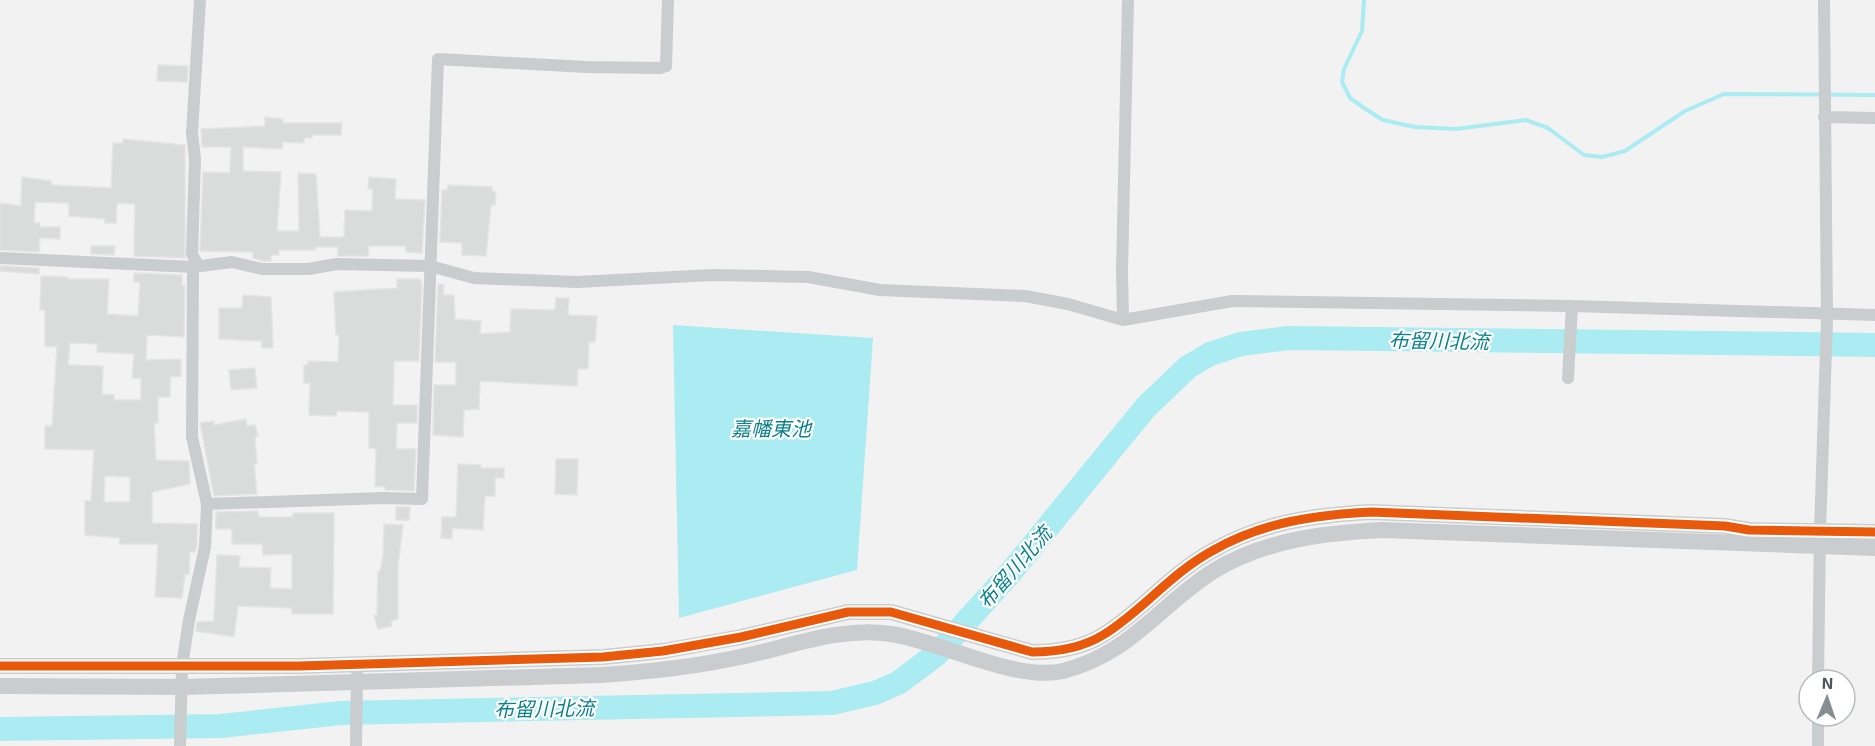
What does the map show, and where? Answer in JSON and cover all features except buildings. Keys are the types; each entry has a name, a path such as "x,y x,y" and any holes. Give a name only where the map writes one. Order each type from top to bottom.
{"street":[{"path":"180,746 182,666 189,620 205,547 207,504 192,437 195,266 192,254 195,159 192,133 200,0"},
{"path":"207,504 383,498 423,499 438,59 586,67 660,68 666,66 668,0"},
{"path":"1124,320 1122,271 1128,0"},
{"path":"1818,668 1819,539 1827,317 1824,0"},
{"path":"1824,117 1875,118"},
{"path":"0,258 195,266 232,262 262,269 308,269 337,264 430,266 474,278 577,282 713,275 808,277 880,290 1025,296 1068,304 1124,320 1232,301 1572,312 1827,317 1875,315"},
{"path":"1568,378 1572,312"},
{"path":"0,666 357,664 603,657 663,651 741,637 826,616 869,610 891,612 1032,652 1052,652 1074,647 1102,636 1183,568 1212,550 1262,528 1327,514 1371,512 1725,526 1875,548"},
{"path":"0,687 182,693 357,688 662,671 740,657 827,636 867,631 916,640 981,660 1031,671 1060,671 1100,660 1125,643 1181,595 1213,572 1263,549 1327,533 1382,530 1819,539 1875,532"},
{"path":"356,746 357,664"},
{"path":"1818,728 1818,746"}],"water":[{"name":"嘉幡東池","path":"673,325 873,338 857,570 679,618"}],"waterway":[{"path":"1364,0 1362,31 1344,69 1342,82 1350,98 1383,120 1415,127 1456,129 1526,120 1548,128 1584,155 1602,157 1625,151 1685,111 1724,94 1875,95"},
{"name":"布留川北流","path":"0,729 221,726 341,713 832,703 875,693 898,683 937,654 1011,572 1146,407 1188,367 1210,354 1241,344 1288,338 1875,345"}],"cycle path":[{"path":"0,666 299,666 603,657 663,651 741,637 848,612 891,612 1032,652 1050,651 1078,646 1103,635 1197,560 1231,541 1270,527 1309,518 1371,512 1725,526 1749,530 1875,532"}]}
